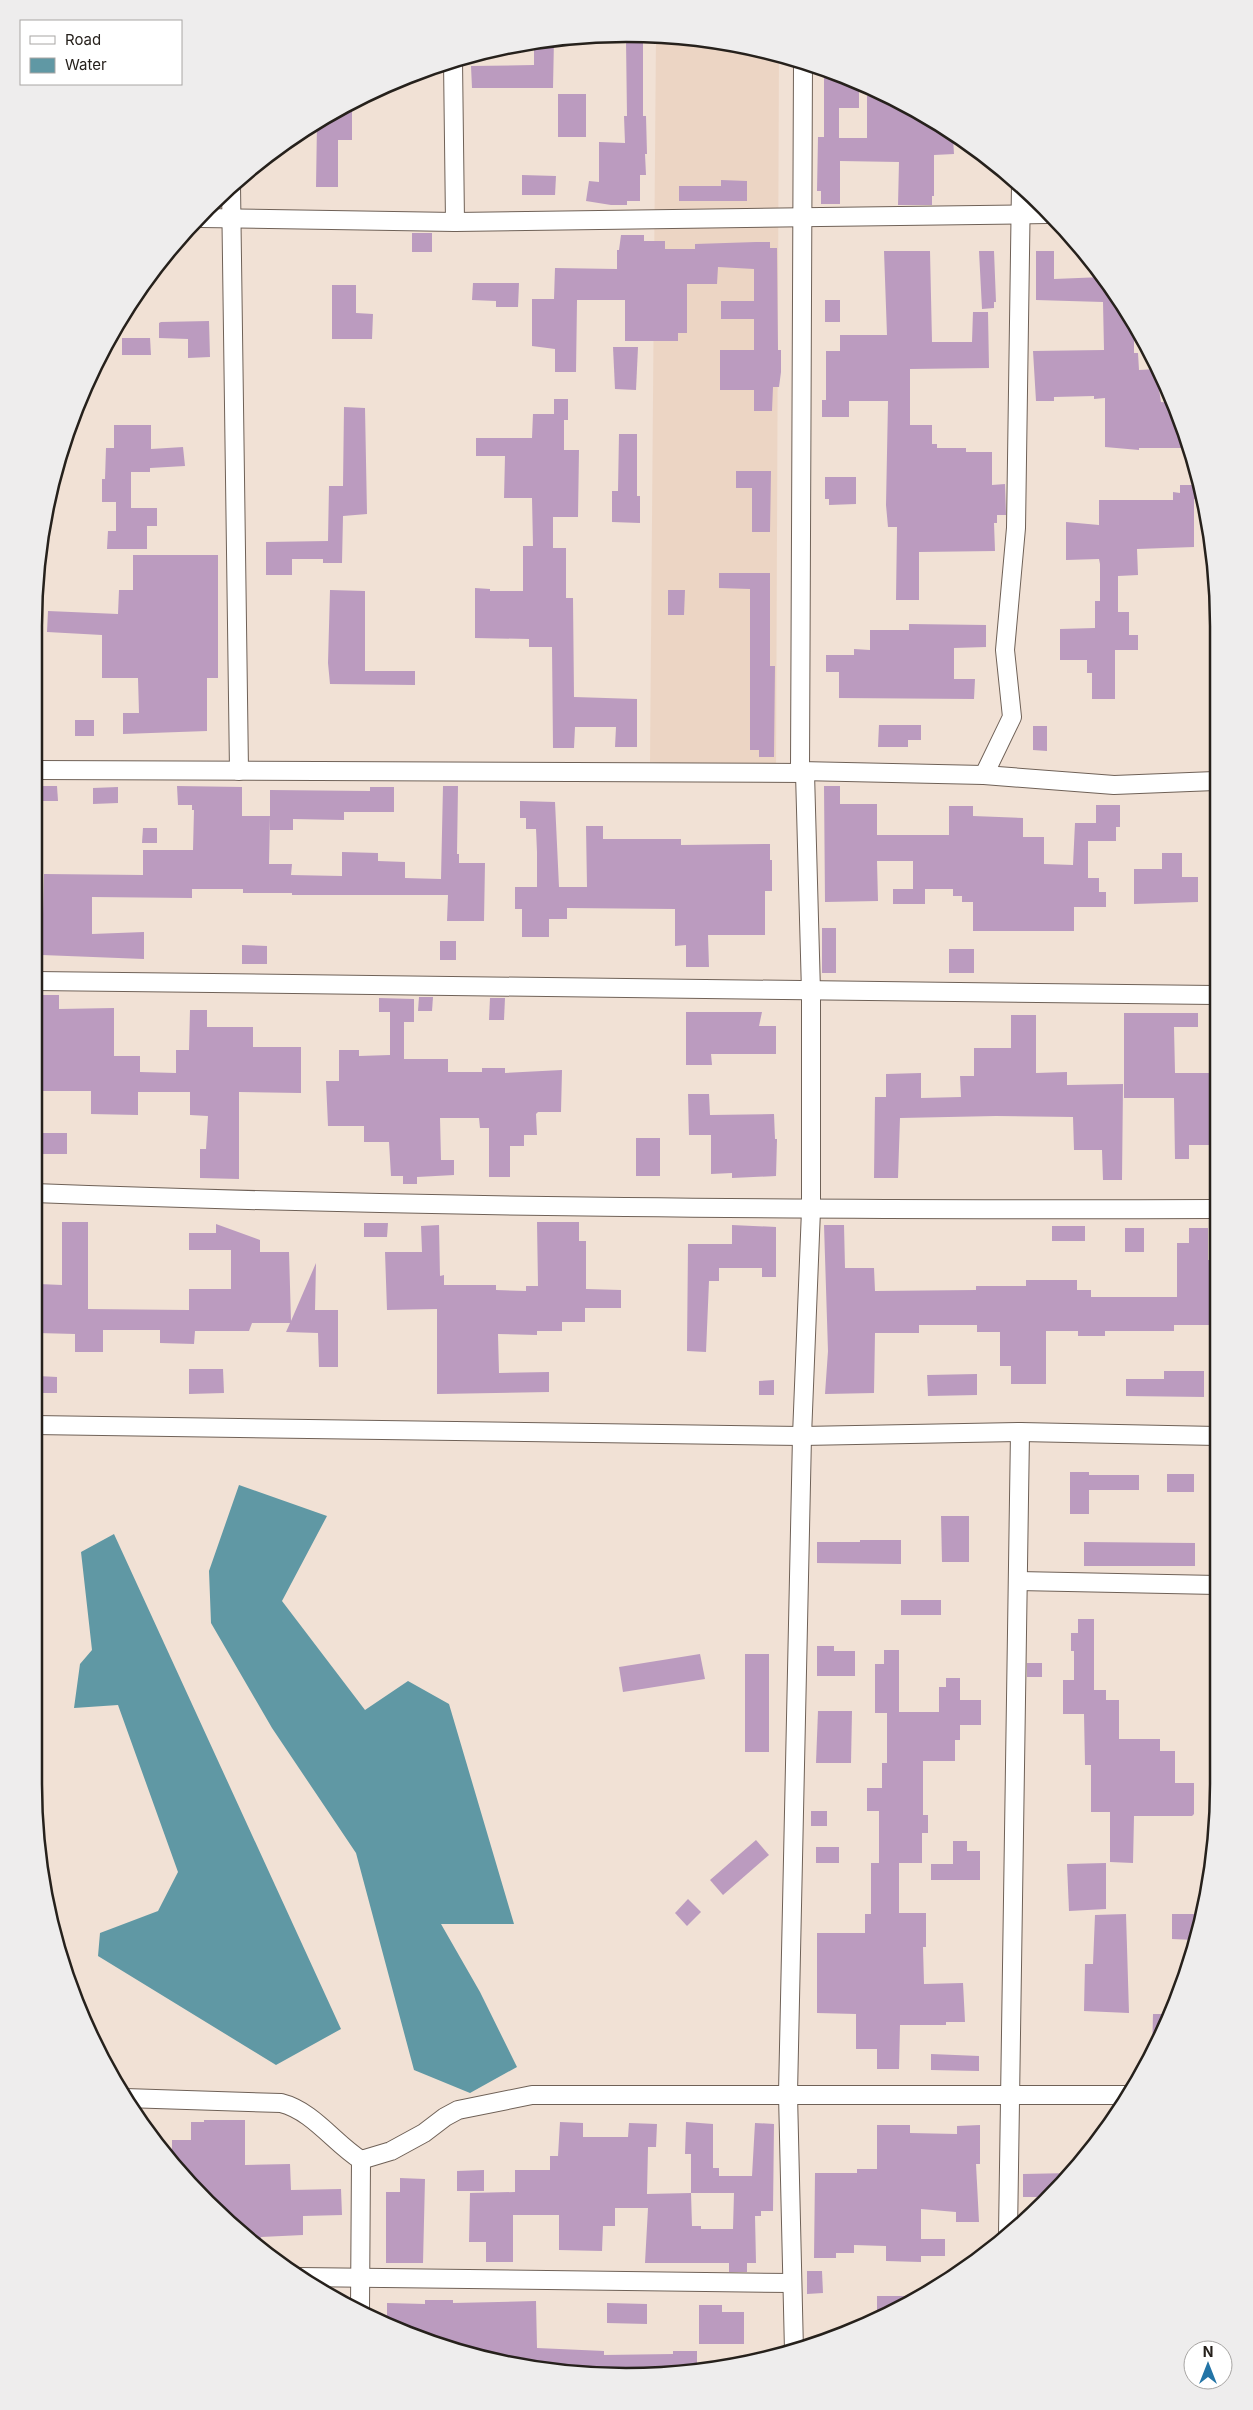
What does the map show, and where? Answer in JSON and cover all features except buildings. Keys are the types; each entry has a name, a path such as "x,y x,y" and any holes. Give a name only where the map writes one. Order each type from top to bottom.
{"street":[{"path":"453,69 455,222"},
{"path":"794,2343 788,2094 802,1436 810,1210 812,992 803,772 803,70"},
{"path":"231,197 239,771"},
{"path":"984,775 1012,717 1005,650 1016,528 1022,197"},
{"path":"210,218 455,222 1039,214"},
{"path":"42,770 803,772 984,775 1114,785 1210,781"},
{"path":"42,981 167,981 812,992 1210,995"},
{"path":"42,1193 175,1198 810,1210 1210,1209"},
{"path":"42,1425 802,1436 1020,1432 1210,1436"},
{"path":"1008,2226 1020,1432"},
{"path":"1018,1581 1210,1585"},
{"path":"135,2098 282,2103 295,2106 345,2150 361,2160 391,2151 424,2133 458,2110 532,2095 1120,2095"},
{"path":"360,2303 361,2160"},
{"path":"315,2277 792,2283"}],"shaded area":[{"path":"656,44 703,47 779,62 776,775 650,762"}],"water":[{"path":"239,1485 327,1516 282,1601 365,1710 408,1681 449,1704 514,1924 441,1924 480,1992 517,2067 470,2093 414,2070 356,1853 272,1728 211,1623 209,1571"},
{"path":"114,1534 341,2029 276,2065 98,1956 100,1933 158,1911 178,1872 118,1705 74,1708 80,1664 92,1650 81,1552"}]}
